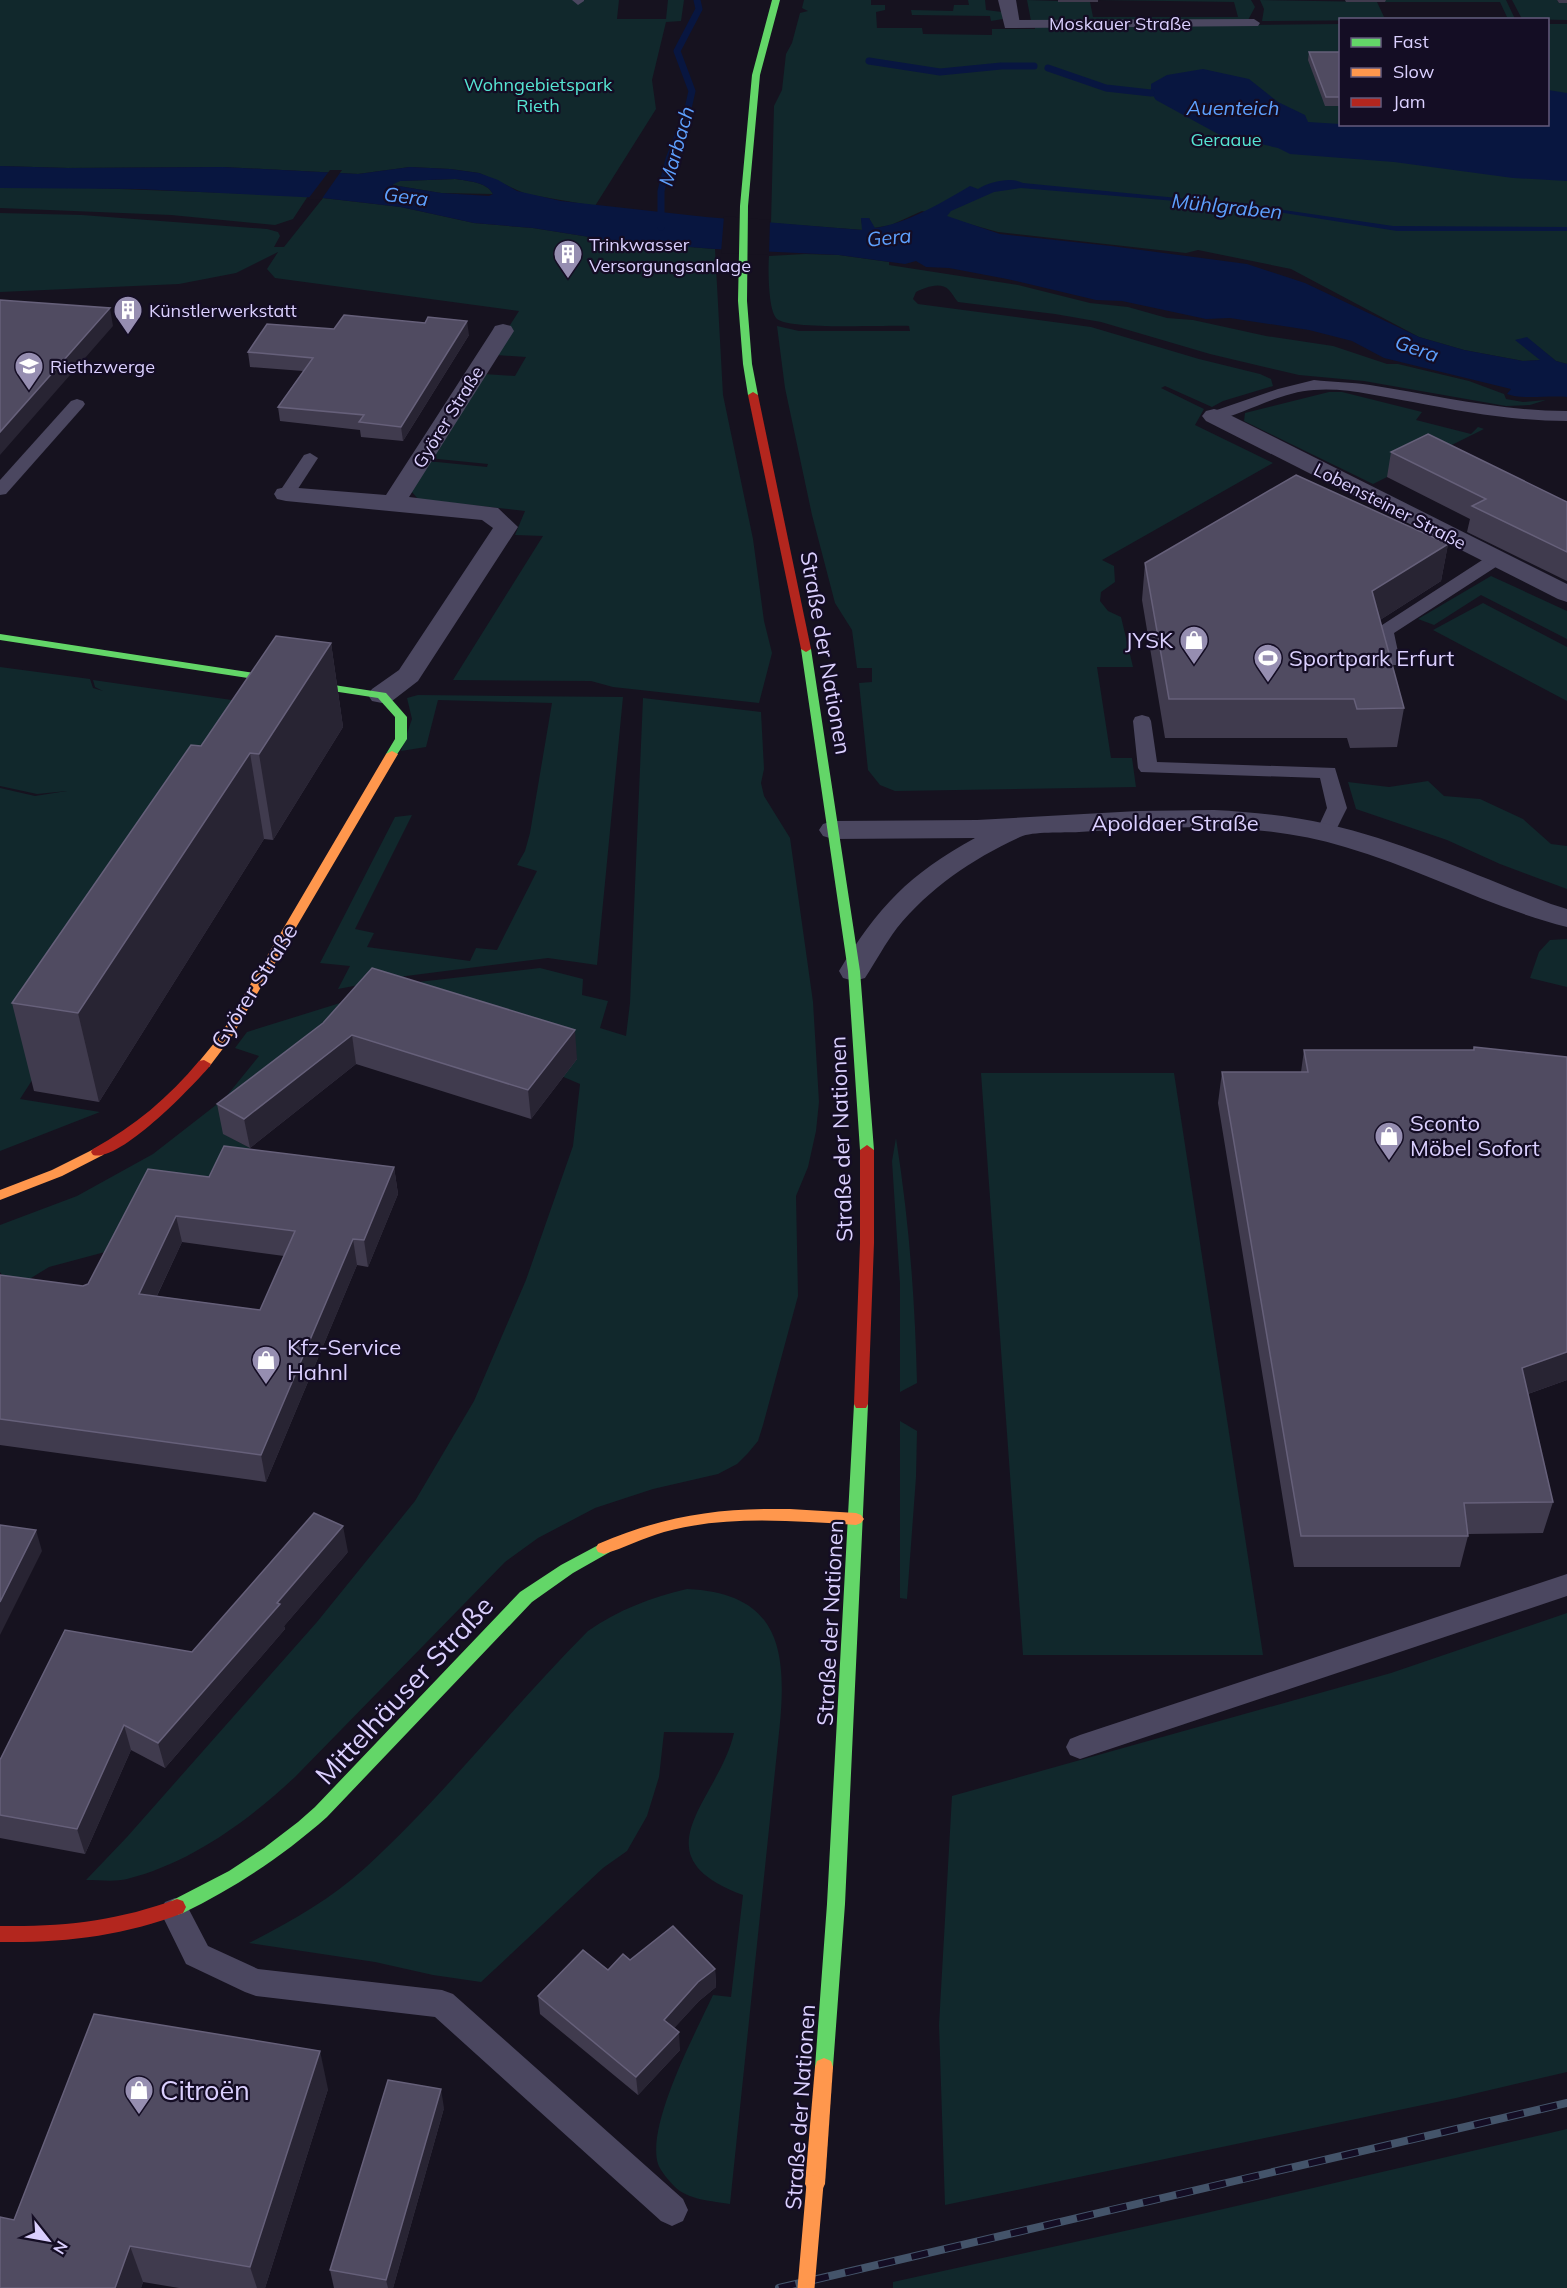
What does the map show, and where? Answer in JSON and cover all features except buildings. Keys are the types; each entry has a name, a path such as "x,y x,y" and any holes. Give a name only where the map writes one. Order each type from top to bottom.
{"main road":[{"name":"Straße der Nationen","path":"776,0 760,53 755,80 742,214 741,264 748,371 810,667 854,970 867,1152 867,1243 856,1519 836,1904 806,2288"},
{"path":"0,637 381,695"},
{"name":"Györer Straße","path":"0,1195 57,1173 120,1141 181,1093 225,1038 402,739 401,717 381,695"},
{"name":"Mittelhäuser Straße","path":"0,1934 22,1936 87,1932 125,1926 175,1911 230,1883 268,1859 299,1834 526,1597 554,1574 579,1560 651,1531 708,1516 798,1516 856,1519"}],"street":[{"name":"Moskauer Straße","path":"1008,0 1011,24"},
{"name":"Györer Straße","path":"393,503 503,331"},
{"name":"Lobensteiner Straße","path":"1214,416 1567,594"},
{"path":"286,494 489,513 506,527 409,675 381,695"},
{"name":"Apoldaer Straße","path":"833,830 1019,827 1154,819 1199,819 1278,824 1326,832 1382,849 1540,912 1567,918"},
{"name":"Apoldaer Straße","path":"854,970 874,936 913,891 976,848 1019,827"}],"lane":[{"name":"Moskauer Straße","path":"1011,24 1254,23"},
{"path":"1214,416 1284,392 1314,385 1367,389 1527,415 1567,416"},
{"path":"0,490 77,404"},
{"path":"286,494 310,458"},
{"path":"1391,661 1385,631 1496,559"},
{"path":"1142,721 1148,768 1328,772 1337,808 1326,832"},
{"path":"1080,1747 1567,1585"},
{"path":"175,1911 197,1955 256,1982 442,2004 672,2210"}],"green space":[{"name":"Wohngebietspark Rieth","path":"0,0 619,0 617,19 666,19 668,0 684,0 681,21 666,22 652,80 656,109 595,206 526,194 479,173 450,169 410,167 358,174 223,167 0,166"},
{"name":"Geraaue","path":"804,0 871,0 871,5 885,5 885,10 876,12 877,28 922,28 923,34 992,35 992,29 1035,29 1035,27 1339,24 1339,126 1549,126 1549,24 1567,24 1567,364 1556,361 1527,338 1516,340 1541,360 1523,361 1464,350 1419,337 1291,269 1198,250 1186,253 998,232 922,211 891,225 874,228 869,218 861,219 863,230 771,223 774,106 782,90 786,54 792,43 800,13 808,11 802,8"},
{"path":"968,0 985,0 986,10 1002,12 1003,19 991,21 990,16 912,15 911,10 953,11 954,5 969,5"},
{"path":"1027,0 1090,2 1093,17 1238,17 1234,2 1098,0 1251,0 1255,7 1248,20 1031,21"},
{"path":"1260,0 1377,2 1384,17 1507,17 1500,2 1385,2 1384,0 1506,0 1515,18 1339,18 1339,20 1262,21 1264,9"},
{"path":"1512,0 1557,0 1559,3 1567,3 1567,20 1521,18"},
{"path":"455,179 482,185 493,194 441,193 392,185 400,181"},
{"path":"65,187 308,196 293,219 275,225 171,215 0,208 0,188"},
{"path":"323,198 401,207 474,223 533,228 615,241 715,249 723,395 753,539 764,621 772,653 759,703 613,687 591,681 453,680 543,536 515,535 525,511 418,499 411,491 427,461 487,467 488,464 428,458 484,374 515,376 526,357 496,355 505,333 519,311 275,278 267,269 278,252 236,273 179,284 0,292 0,213 82,215 267,229 278,232 280,236 274,247 284,247"},
{"path":"839,255 889,262 889,265 1018,285 1090,303 1128,307 1167,318 1193,320 1266,336 1333,346 1387,364 1398,364 1469,381 1504,394 1506,399 1523,402 1546,400 1530,405 1506,406 1364,381 1299,375 1210,354 1101,322 958,302 949,290 941,286 932,286 916,292 913,299 918,304 1091,327 1271,379 1273,386 1223,401 1212,407 1165,386 1161,388 1204,409 1195,425 1273,463 1102,560 1114,566 1115,582 1101,592 1100,601 1108,611 1121,617 1133,667 1097,667 1111,758 1132,758 1136,787 895,791 880,785 868,770 859,683 872,682 872,668 857,668 852,630 835,603 812,515 785,388 777,326 799,331 910,331 909,326 818,326 800,325 777,319 770,299 769,256"},
{"path":"1329,392 1342,392 1422,412 1416,420 1471,434 1478,427 1484,429 1373,484 1244,421 1245,413"},
{"path":"1491,576 1567,611 1567,639 1481,595 1434,625 1418,619"},
{"path":"1483,603 1567,647 1567,701 1433,630"},
{"path":"0,667 90,679 93,688 103,691 95,687 93,680 260,704 161,879 20,1099 100,1112 0,1151 0,788 35,796 67,791 37,794 0,786"},
{"path":"418,695 623,697 597,965 548,958 406,976 338,989 350,966 320,963 395,817 412,815 355,929 374,933 367,947 470,961 476,948 497,950 537,871 517,865 525,851 530,833 552,703 438,700 426,747 401,751 412,719 407,698"},
{"path":"643,698 761,712 764,769 761,783 764,796 790,838 813,1002 819,1102 816,1131 808,1167 796,1196 798,1296 758,1441 737,1464 718,1474 653,1489 595,1508 538,1538 505,1562 295,1777 258,1809 196,1851 151,1872 122,1880 86,1880 127,1837 317,1622 415,1501 474,1401 526,1280 573,1146 580,1084 376,997 224,1134 250,1148 229,1172 105,1252 49,1267 0,1297 0,1277 2,1275 0,1272 0,1225 77,1196 153,1154 225,1098 259,1056 235,1048 247,1032 401,984 540,968 583,979 582,995 608,1001 600,1028 626,1036 630,1003"},
{"path":"1428,781 1444,796 1480,799 1523,819 1551,844 1567,846 1567,889 1500,864 1447,840 1356,809 1348,782 1389,787"},
{"path":"1567,939 1567,987 1530,978 1539,952 1550,940"},
{"path":"981,1073 1174,1073 1263,1655 1023,1655"},
{"path":"896,1138 911,1260 917,1383 900,1392 900,1284 892,1161"},
{"path":"900,1421 917,1431 907,1599 900,1598"},
{"path":"687,1589 717,1593 740,1601 758,1613 770,1629 777,1648 781,1671 780,1723 730,2204 701,2199 679,2191 659,2166 656,2147 659,2126 675,2079 713,1995 731,1997 743,1895 711,1879 694,1862 689,1844 692,1824 726,1758 734,1733 664,1732 659,1777 647,1816 627,1851 603,1868 481,1982 433,1975 375,1962 249,1943 310,1909 365,1868 423,1811 588,1631 636,1605"},
{"path":"1567,1613 1567,2072 1456,2098 945,2205 939,2025 952,1796 1391,1673"},
{"path":"1567,2129 1567,2288 893,2288 893,2282 1206,2213"}],"water":[{"name":"Auenteich","path":"1203,69 1249,79 1278,102 1305,115 1308,122 1339,124 1339,126 1549,126 1549,90 1567,93 1567,181 1513,178 1394,162 1290,154 1278,148 1218,134 1156,100 1151,93 1151,84 1167,75"},
{"name":"Gera","path":"0,166 223,167 358,174 410,167 479,173 498,180 517,191 561,201 706,217 862,230 861,218 869,218 875,228 900,222 924,212 970,186 978,189 995,182 1013,180 1023,183 1250,205 1393,226 1567,227 1567,231 1397,231 1247,207 1021,188 994,192 951,211 947,216 1000,234 1247,264 1305,283 1419,337 1464,350 1523,361 1540,360 1515,340 1527,337 1556,361 1567,364 1567,397 1513,396 1507,394 1511,389 1384,358 1352,341 1309,330 1230,318 1206,319 1122,301 1096,300 1007,279 949,268 926,267 916,261 905,264 839,255 615,241 533,228 474,223 401,207 323,198 138,189 0,188","holes":["455,179 482,185 493,194 489,196 441,193 392,185 400,181"]}],"pier":[{"path":"330,170 342,170 321,200 308,199"},
{"path":"724,216 770,220 769,255 721,253"}],"waterway":[{"name":"Marbach","path":"661,227 661,191 669,159 687,113 692,91 677,51 699,9 697,0"},
{"path":"869,61 940,72 1001,66 1034,66"},
{"path":"1048,68 1106,88 1151,93"}],"railway":[{"path":"779,2288 1567,2103"}],"traffic: fast":[{"path":"753,395 744,333 742,238 756,75 760,53 776,0"},
{"path":"0,637 382,695 401,717 401,739 392,754"},
{"path":"806,649 854,971 867,1150"},
{"path":"824,2067 836,1904 861,1404"},
{"path":"177,1907 235,1877 304,1827 321,1812 526,1597 567,1569 604,1548"}],"traffic: slow":[{"path":"204,1064 225,1038 392,754"},
{"path":"0,1195 57,1173 98,1152"},
{"path":"604,1548 666,1525 697,1519 759,1515 856,1519"},
{"path":"815,2184 824,2067"},
{"path":"806,2288 815,2184"}],"traffic: jam":[{"path":"753,395 806,649"},
{"path":"98,1152 156,1114 204,1064"},
{"path":"861,1404 867,1243 867,1150"},
{"path":"0,1934 90,1931 134,1922 177,1907"}],"place":[{"name":"Trinkwasser Versorgungsanlage","path":"568,280"},
{"name":"Künstlerwerkstatt","path":"128,336"},
{"name":"Riethzwerge","path":"29,392"},
{"name":"JYSK","path":"1194,666"},
{"name":"Sportpark Erfurt","path":"1268,684"},
{"name":"Sconto Möbel Sofort","path":"1389,1162"},
{"name":"Kfz-Service Hahnl","path":"266,1386"},
{"name":"Citroën","path":"139,2116"}],"water label":[{"name":"Mühlgraben","path":"1227,206"}]}
